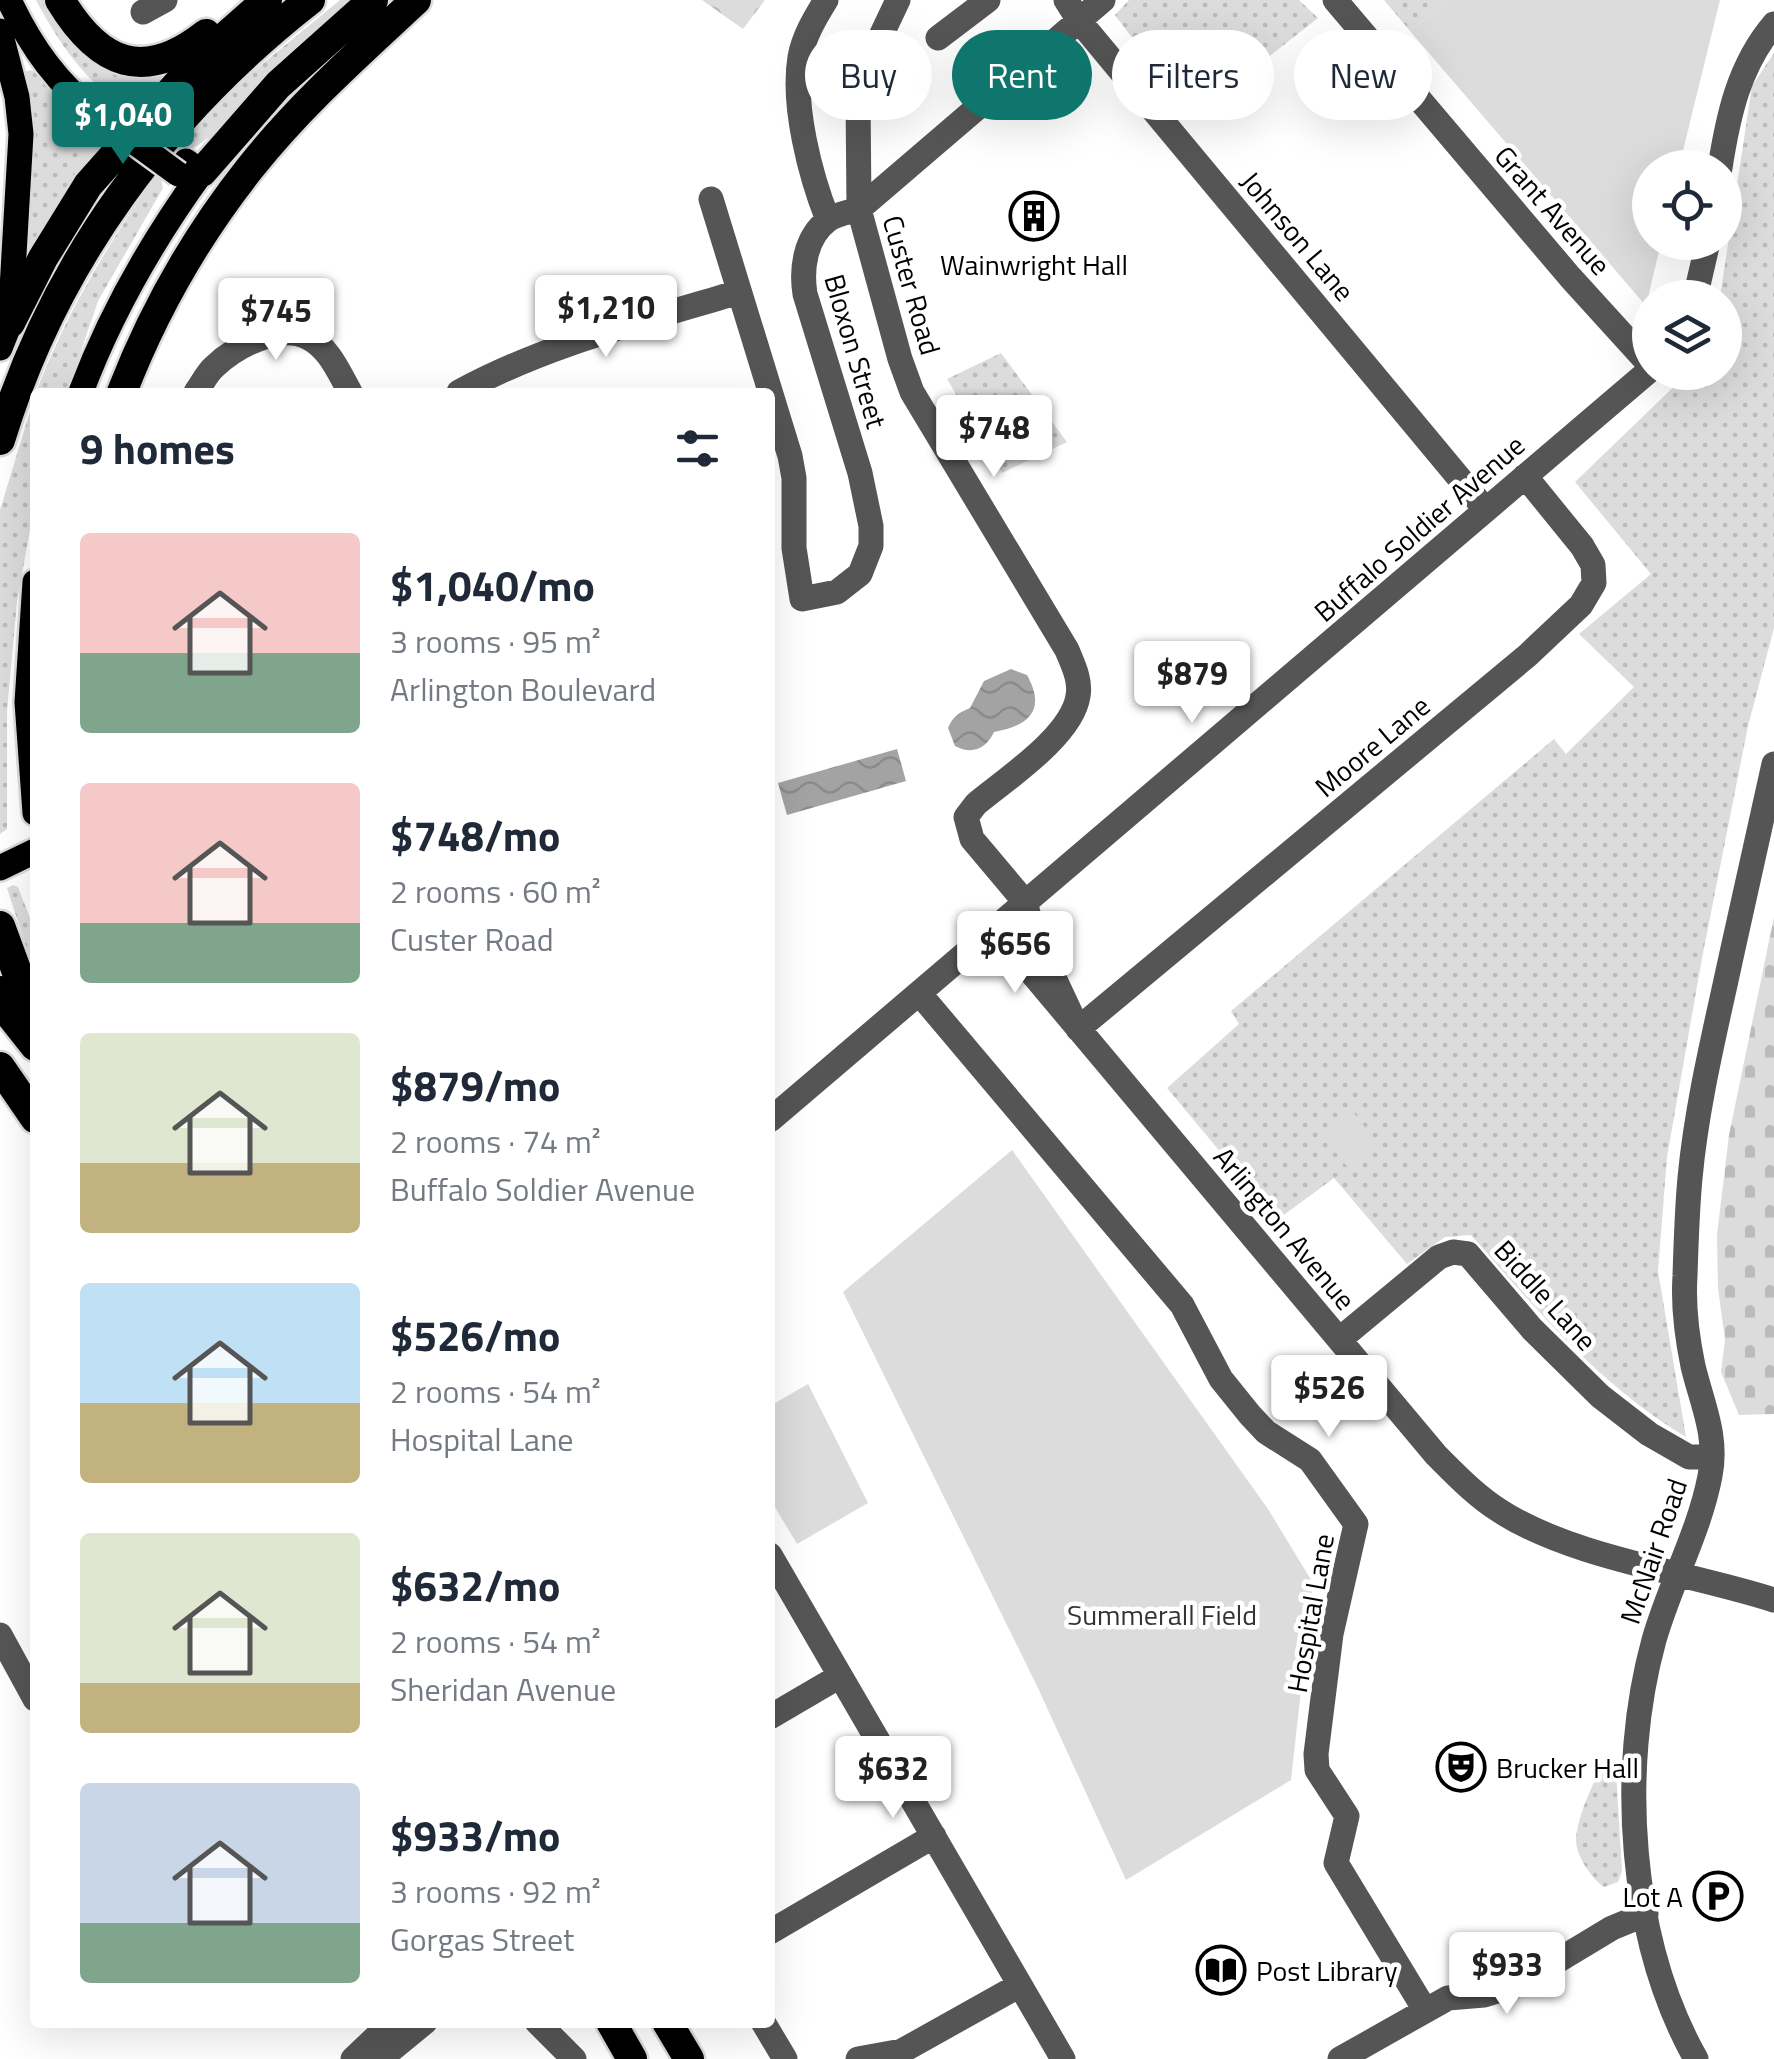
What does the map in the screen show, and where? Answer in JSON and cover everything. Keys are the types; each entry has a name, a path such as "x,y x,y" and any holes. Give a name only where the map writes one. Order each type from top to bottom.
{"highway":[{"path":"60,0 78,29 101,49 147,62 182,52 253,0"},
{"path":"5,336 43,258 88,186 188,72 268,0"},
{"path":"0,440 50,313 84,249 122,191 215,80 310,0"},
{"path":"190,173 278,85 373,0"},
{"path":"124,388 174,282 241,179 298,113 416,0"},
{"path":"0,926 30,1007"},
{"path":"0,991 8,1012 30,1040"},
{"path":"0,1067 30,1111"},
{"path":"614,2028 632,2059"},
{"path":"670,2028 688,2059"}],"main road":[{"path":"9,0 52,72 190,173 128,288 83,388"},
{"path":"27,0 58,55 104,111"},
{"path":"0,32 6,79 20,134 5,336"},
{"path":"30,657 30,744"}],"street":[{"path":"826,0 809,27 800,56 798,85 814,183 828,220 859,209 1073,11 1103,0"},
{"name":"Custer Road","path":"898,0 862,76 858,95 859,209 912,392 1076,672 1078,695 1060,732 966,817 972,839 1025,902"},
{"path":"938,38 988,0"},
{"name":"Grant Avenue","path":"1336,0 1632,347"},
{"name":"Johnson Lane","path":"1073,11 1485,509"},
{"path":"1723,150 1732,102 1744,71 1774,24"},
{"name":"Bloxon Street","path":"710,199 769,388"},
{"name":"Bloxon Street","path":"775,407 794,478 794,548 802,598 838,592 860,574 870,546 871,526 867,500 801,271 814,237 828,220"},
{"path":"466,388 561,344 740,292"},
{"path":"199,388 213,368 236,352 262,338 286,332 305,335 318,344 348,388"},
{"name":"Buffalo Soldier Avenue","path":"775,1116 1288,681 1632,383"},
{"name":"Moore Lane","path":"1078,1029 1528,655 1581,605 1594,583 1593,565 1525,476"},
{"name":"McNair Road","path":"1696,2059 1661,1974 1646,1914 1634,1800 1635,1748 1654,1640 1711,1476 1712,1427 1693,1365 1687,1326 1684,1282 1690,1175 1708,1064 1774,764"},
{"name":"Arlington Avenue","path":"1025,902 1034,935 1078,1029"},
{"name":"Arlington Avenue","path":"994,928 1436,1455 1466,1485 1501,1512 1578,1546 1774,1600"},
{"name":"Hospital Lane","path":"919,993 1182,1305 1221,1379 1250,1415 1266,1432 1310,1460 1356,1524 1331,1634 1317,1770 1347,1816 1336,1863 1424,2010"},
{"name":"Biddle Lane","path":"1340,1339 1439,1258 1453,1252 1468,1254 1532,1329 1600,1396 1649,1434 1689,1456 1712,1456"},
{"path":"775,1564 1063,2059"},
{"path":"0,1634 30,1691"},
{"path":"775,1714 840,1676"},
{"path":"775,1929 934,1836"},
{"path":"1340,2059 1448,1998 1484,1995 1518,1984 1608,1931 1646,1914"},
{"path":"858,2059 902,2051 1020,1984"},
{"path":"353,2059 386,2028"},
{"path":"380,2059 418,2028"},
{"path":"544,2028 570,2055"},
{"path":"766,2028 784,2059"}],"green space":[{"path":"36,0 50,0 69,32 175,68 31,257 27,255 23,72 32,70 94,124 112,99 69,54"},
{"path":"340,0 355,0 229,123 187,153 179,147 239,83"},
{"path":"702,0 765,0 743,29"},
{"path":"1129,0 1299,0 1318,18 1303,30 1294,30 1294,37 1274,53 1274,30 1126,30 1115,15"},
{"path":"1384,0 1445,0 1411,30"},
{"path":"1445,0 1720,0 1683,150 1632,150 1632,260 1657,260 1652,280 1632,280 1632,290 1432,57 1432,30 1411,30"},
{"path":"1774,53 1774,628 1748,726 1667,1157 1658,1271 1686,1437 1598,1370 1471,1235 1445,1237 1407,1264 1334,1178 1277,1220 1167,1088 1239,1024 1231,1011 1554,739 1566,754 1634,687 1579,634 1651,574 1575,482 1670,390 1742,390 1742,280 1723,280 1726,260 1742,260 1742,152 1752,86"},
{"path":"155,177 161,179 163,188 98,301 68,388 38,388 60,335 120,228"},
{"path":"1001,353 1067,442 1002,473 947,379"},
{"path":"30,411 30,530 17,602 7,711 7,829 0,834 0,510"},
{"path":"18,887 30,918 30,959 7,888"},
{"path":"1774,917 1774,1414 1739,1415 1721,1372 1725,1340 1718,1288 1717,1235 1729,1135"},
{"path":"1354,1113 1379,1145 1349,1169 1324,1137"},
{"name":"Summerall Field","path":"1012,1150 1268,1509 1313,1583 1291,1780 1126,1880 1037,1686 843,1292"},
{"path":"808,1384 868,1503 797,1544 775,1507 775,1403"},
{"path":"1604,1765 1613,1765 1616,1771 1622,1871 1618,1882 1604,1887 1585,1866 1576,1840 1586,1801"}],"water":[{"path":"1011,669 1027,675 1033,688 1031,715 1016,726 994,732 978,749 955,746 948,728 952,721 970,708 984,681"},
{"path":"897,749 906,781 787,815 778,783"}],"place":[{"name":"Wainwright Hall","path":"1034,216"},
{"name":"Brucker Hall","path":"1461,1767"},
{"name":"Lot A","path":"1718,1896"},
{"name":"Post Library","path":"1221,1970"}]}
